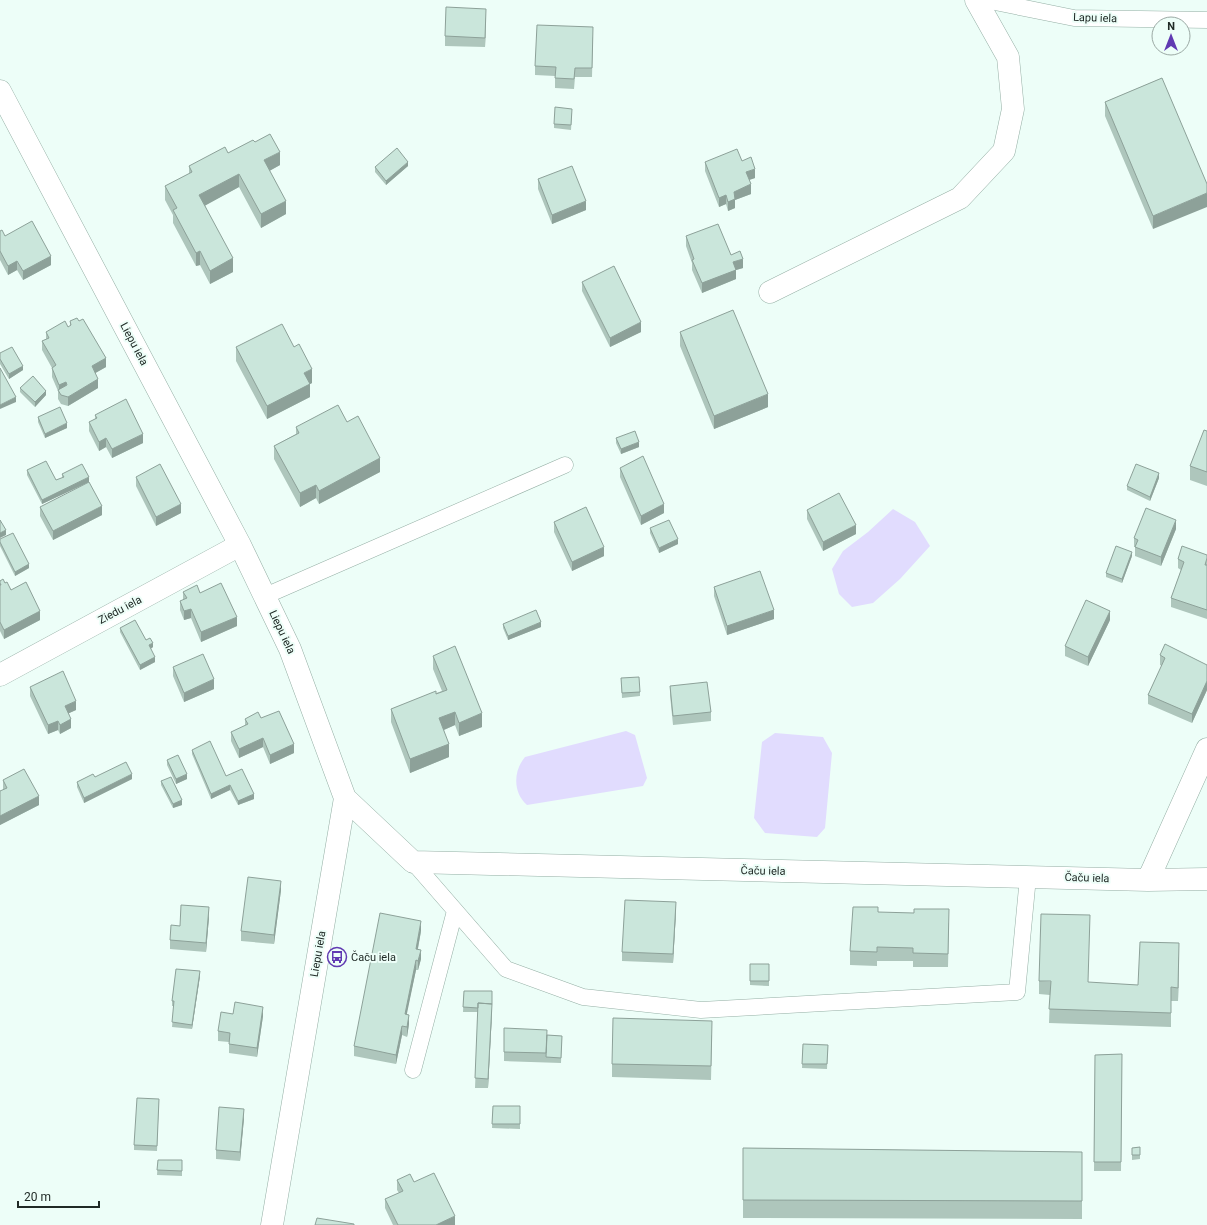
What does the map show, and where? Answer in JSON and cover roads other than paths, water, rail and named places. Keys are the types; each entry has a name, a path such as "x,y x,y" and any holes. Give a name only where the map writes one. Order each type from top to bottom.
{"street":[{"path":"770,292 960,198 1004,152 1013,108 1008,57 976,0"},
{"name":"Liepu iela","path":"0,91 240,545 265,596 290,649 345,798 272,1225"},
{"name":"Ziedu iela","path":"0,675 240,545"},
{"path":"1148,880 1207,749"},
{"path":"345,798 413,862"},
{"name":"Čaču iela","path":"413,862 1148,880 1207,879"}],"lane":[{"name":"Lapu iela","path":"984,0 1074,18 1207,20"},
{"path":"265,596 565,465"},
{"path":"413,862 506,969 583,997 701,1010 1017,992 1028,877"},
{"path":"413,1070 456,911"}],"place":[{"name":"Čaču iela","path":"337,957"}]}
